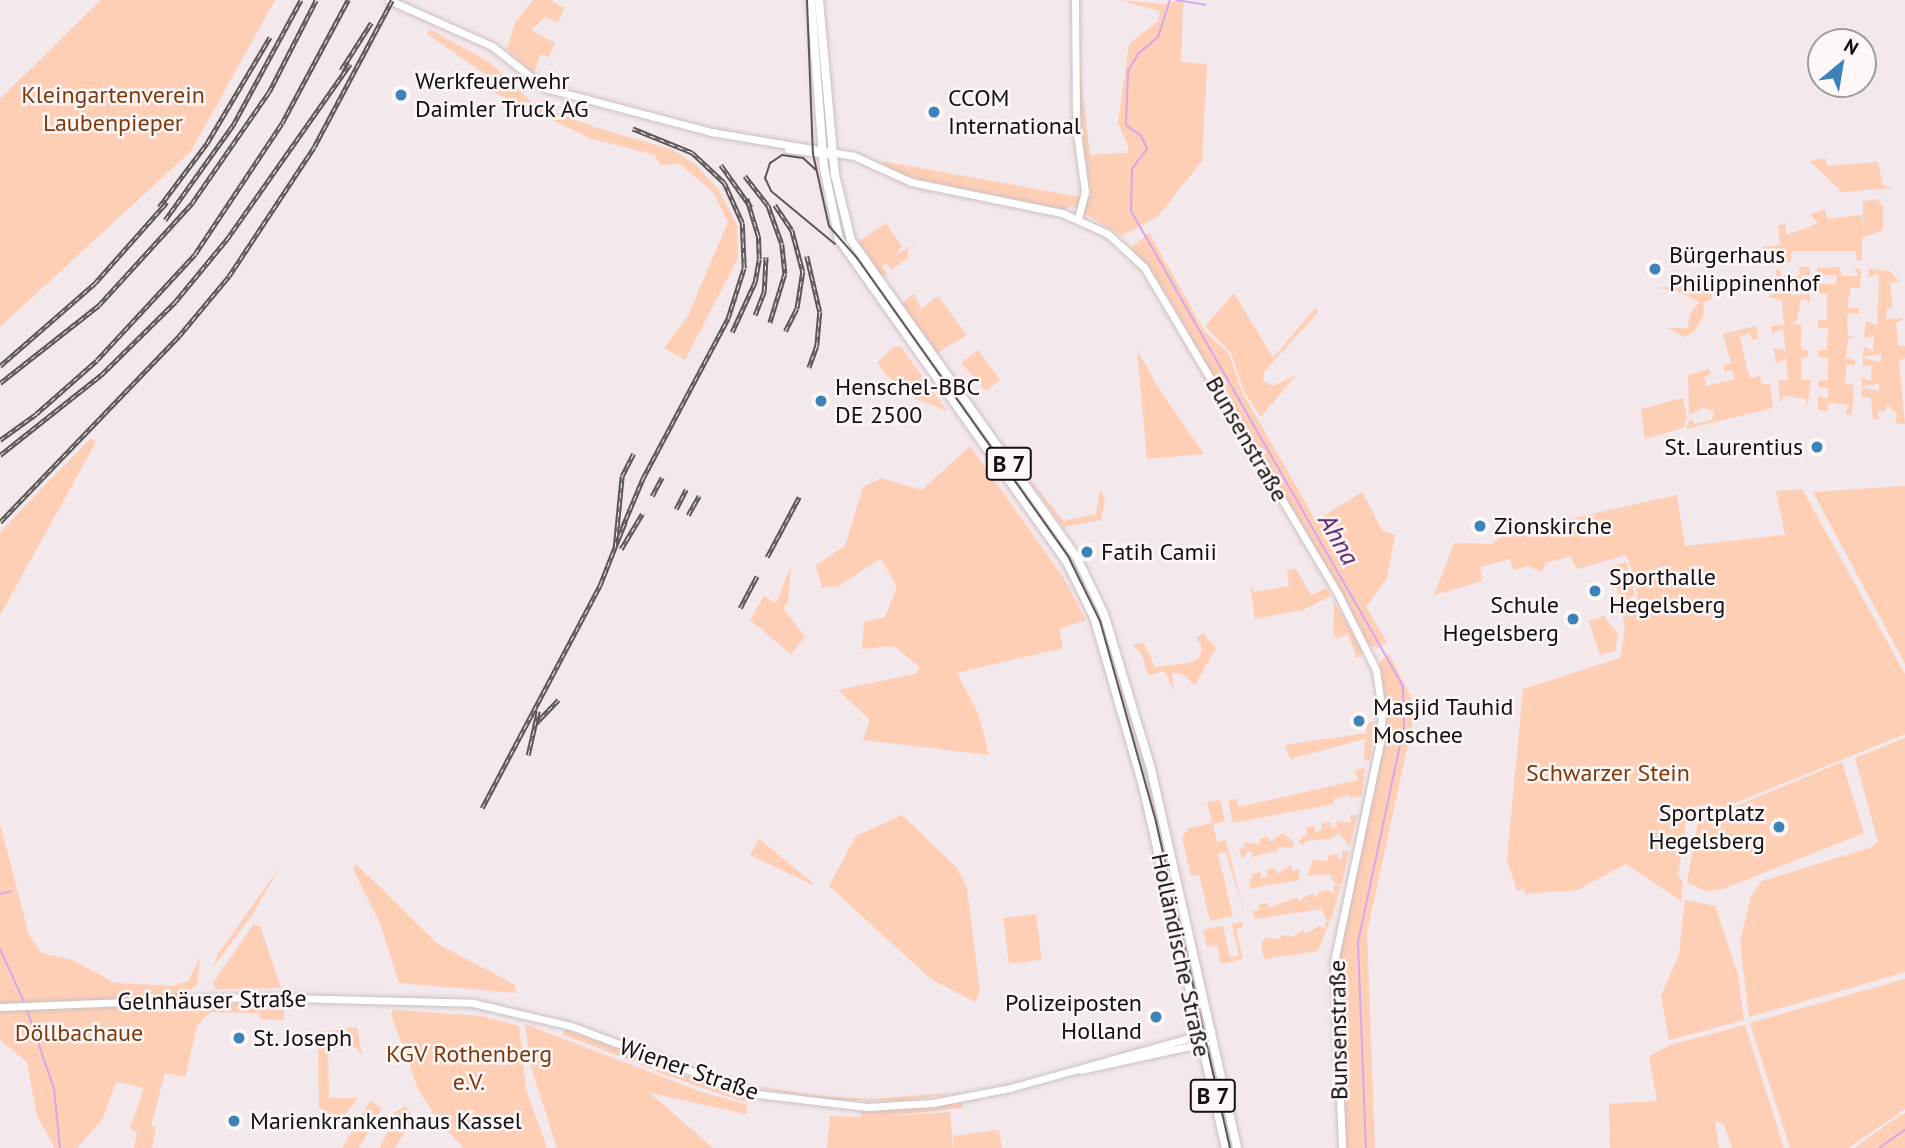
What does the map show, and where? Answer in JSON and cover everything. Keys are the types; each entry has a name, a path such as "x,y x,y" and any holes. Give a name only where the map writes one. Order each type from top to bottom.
{"main road":[{"path":"389,0 492,46 545,89 747,138 823,153 833,152"},
{"name":"Holländische Straße","path":"811,0 823,153 831,210 844,248 1068,564 1094,617 1135,763 1226,1148"},
{"name":"Holländische Straße","path":"819,0 840,207 851,240 1078,560 1104,614 1151,769 1237,1148"},
{"path":"1075,0 1076,126 1085,192 1078,218"},
{"name":"Bunsenstraße","path":"833,152 872,163 911,182 1078,218 1116,239 1155,282 1351,617 1376,670 1382,711 1380,742 1334,962 1342,1148"},
{"path":"1115,693 1123,696 1128,691"},
{"path":"1135,763 1151,769"},
{"name":"Gelnhäuser Straße","path":"0,1007 251,997 383,998"},
{"name":"Wiener Straße","path":"383,998 473,1003 525,1012 740,1090 827,1106 933,1103 1080,1070 1092,1071 1200,1045 1212,1037"},
{"name":"Wiener Straße","path":"1080,1070 1090,1063 1198,1035 1212,1037"}],"green space":[{"name":"Kleingartenverein Laubenpieper","path":"101,0 275,0 191,151 0,327 0,99"},
{"path":"533,0 550,0 564,8 558,23 545,17 531,30 555,43 549,57 540,54 534,74 507,49 515,23"},
{"path":"1079,0 1081,79 1090,155 1126,153 1129,148 1118,123 1129,44 1158,21 1160,11 1118,0 1162,4 1183,0 1181,62 1207,64 1202,161 1157,217 1122,236 1072,206 1063,209 921,180 896,172 881,161 1080,197 1087,197 1088,187 1091,197 1079,109"},
{"path":"430,29 489,62 534,104 594,127 671,149 695,164 718,189 737,225 738,258 685,360 664,348 688,316 728,222 713,192 680,164 660,165 655,155 592,139 483,87 487,75 427,34"},
{"path":"1825,158 1827,166 1878,162 1883,185 1893,188 1842,192 1810,161"},
{"path":"1882,199 1878,202 1883,206 1883,230 1862,238 1862,261 1857,261 1856,251 1791,251 1791,262 1774,264 1777,252 1767,253 1773,264 1764,265 1762,247 1780,245 1778,226 1785,223 1786,235 1809,227 1818,223 1810,214 1825,209 1827,219 1862,215 1863,235 1863,201"},
{"path":"886,223 902,247 894,256 917,243 907,250 909,257 891,270 886,263 882,266 887,273 883,277 858,242"},
{"path":"1149,233 1205,332 1229,354 1242,392 1316,521 1362,492 1382,530 1395,535 1387,578 1366,607 1387,642 1377,648 1369,645 1158,280 1131,248"},
{"path":"1799,267 1809,267 1810,275 1802,275 1798,291 1790,295 1810,294 1810,302 1801,298 1797,320 1791,324 1801,324 1801,350 1808,350 1808,357 1801,358 1801,380 1811,380 1807,408 1806,399 1785,396 1780,402 1778,381 1788,380 1786,358 1776,364 1774,348 1786,351 1783,329 1772,334 1771,326 1784,325 1782,300 1768,297 1778,292 1776,270 1780,270 1782,281 1800,275"},
{"path":"1839,267 1842,276 1858,276 1855,267 1861,270 1860,288 1851,288 1848,302 1848,308 1859,308 1858,314 1848,313 1847,319 1848,336 1857,337 1848,339 1846,358 1855,360 1855,365 1846,365 1845,384 1854,385 1852,415 1845,414 1850,405 1828,403 1827,411 1818,410 1818,396 1828,399 1828,388 1818,387 1818,381 1828,380 1828,358 1818,357 1818,350 1827,350 1828,328 1818,328 1818,320 1827,320 1827,294 1818,293 1817,278 1820,284 1836,284 1837,275 1817,275 1817,268"},
{"path":"1869,269 1890,271 1899,282 1890,283 1893,307 1887,309 1886,319 1904,318 1896,323 1898,346 1905,346 1905,358 1899,360 1905,424 1895,423 1897,414 1887,404 1885,412 1877,411 1880,420 1873,419 1871,398 1861,397 1862,388 1879,391 1879,384 1862,386 1862,377 1871,381 1872,365 1863,367 1863,358 1881,362 1881,354 1863,357 1864,347 1873,351 1874,336 1864,338 1866,321 1877,325 1878,274 1868,277"},
{"path":"1720,279 1721,284 1711,292 1712,299 1703,303 1704,314 1695,331 1685,337 1668,328 1688,328 1690,314 1699,302 1677,291 1658,288 1679,285 1694,290 1702,282"},
{"path":"914,293 921,309 938,296 967,335 937,353 902,304"},
{"path":"1234,293 1273,358 1316,307 1318,312 1264,372 1263,381 1273,386 1296,375 1261,417 1244,391 1231,353 1205,326"},
{"path":"1756,326 1758,338 1752,340 1750,333 1740,336 1750,378 1760,376 1762,384 1770,384 1773,408 1686,429 1690,419 1695,424 1712,420 1714,412 1704,407 1689,415 1688,375 1709,369 1711,374 1704,377 1707,386 1735,379 1732,370 1725,372 1723,365 1731,363 1723,334"},
{"path":"909,329 1075,560 1101,615 1123,690 1119,691 1080,579 904,331"},
{"path":"893,347 901,347 947,411 912,397 883,372 878,362"},
{"path":"978,350 1000,380 986,391 961,363"},
{"path":"1137,350 1161,392 1204,454 1147,459"},
{"path":"1683,398 1687,418 1683,428 1645,439 1641,409"},
{"path":"91,438 96,442 0,615 0,532"},
{"path":"970,446 1063,577 1086,620 1059,629 1063,648 957,673 979,715 989,755 863,740 870,720 838,690 915,674 920,668 894,646 862,649 864,622 885,617 897,587 881,558 839,586 822,588 816,565 845,546 863,487 881,478 922,490"},
{"path":"1007,450 1063,521 1096,514 1100,490 1105,498 1101,520 1063,527"},
{"path":"1905,486 1905,664 1813,492"},
{"name":"Schwarzer Stein","path":"1802,489 1905,674 1905,734 1686,823 1678,876 1683,881 1681,901 1626,864 1577,890 1525,894 1524,888 1517,891 1507,859 1523,689 1620,658 1625,630 1622,612 1638,602 1635,578 1626,555 1577,569 1570,556 1546,563 1541,572 1528,566 1513,570 1510,559 1480,567 1482,581 1434,595 1454,543 1491,544 1507,533 1677,495 1685,546 1785,535 1776,491"},
{"path":"1626,562 1635,595 1621,603 1610,567"},
{"path":"791,566 788,602 783,608 805,637 791,654 750,620 764,596 776,603"},
{"path":"1296,569 1311,595 1326,588 1331,596 1303,610 1255,619 1250,585 1254,592 1289,586 1287,570"},
{"path":"1334,602 1363,651 1357,659 1348,634 1336,639 1333,632"},
{"path":"1604,616 1618,634 1615,651 1600,655 1589,621"},
{"path":"1203,633 1216,648 1195,685 1183,674 1172,673 1174,691 1165,671 1148,675 1142,655 1133,645 1143,642 1155,667 1189,663 1199,658 1202,648 1197,638"},
{"path":"1389,653 1411,698 1414,717 1367,932 1375,1148 1344,1148 1337,953 1381,743 1376,667"},
{"path":"1375,721 1370,760 1364,760 1365,739 1290,759 1285,745 1367,733 1366,724"},
{"path":"1905,738 1905,972 1749,1017 1740,942 1751,896 1762,881 1870,848 1878,842 1855,758"},
{"name":"Sportplatz Hegelsberg","path":"1842,762 1864,833 1723,889 1706,891 1687,883 1698,822"},
{"path":"1365,768 1362,796 1349,798 1349,795 1335,799 1333,804 1233,823 1228,800 1237,799 1239,807 1358,780 1355,770"},
{"path":"1220,800 1225,821 1213,824 1217,842 1226,840 1244,914 1226,852 1218,854 1233,916 1210,921 1199,875 1191,876 1182,837 1189,828 1212,823 1207,802"},
{"path":"902,815 957,868 967,888 980,992 975,1002 931,979 829,886 856,836"},
{"path":"1350,815 1357,815 1350,847 1339,833 1330,839 1305,841 1303,845 1298,842 1307,833 1306,828 1314,826 1316,832 1322,830 1321,824 1330,822 1331,828 1337,827 1336,821 1351,823"},
{"name":"Döllbachaue","path":"0,824 29,935 41,953 72,960 115,983 174,986 188,981 200,958 197,985 189,990 191,1009 200,1002 284,1007 284,1020 261,1019 259,1013 211,1012 205,1017 197,1026 185,1077 165,1073 151,1126 156,1127 152,1148 134,1148 137,1132 130,1128 144,1088 116,1082 103,1118 77,1148 55,1148 37,1116 27,1062 0,1040"},
{"path":"1283,833 1295,843 1292,848 1279,847 1278,851 1251,857 1253,852 1247,852 1242,859 1239,849 1245,848 1244,842 1260,845 1259,839 1268,837 1270,842"},
{"path":"759,839 812,882 813,885 750,855"},
{"path":"1342,851 1349,851 1342,884 1334,884 1330,874 1307,876 1313,860 1328,861 1328,856 1337,854 1338,859 1343,858"},
{"path":"356,864 438,944 515,985 516,993 399,983 380,923 353,869"},
{"path":"1291,865 1292,871 1299,869 1299,880 1249,889 1252,874 1260,872 1262,878 1268,876 1266,870 1275,868 1277,874"},
{"path":"280,867 252,915 213,967 218,954"},
{"path":"1333,886 1341,886 1331,919 1326,920 1322,909 1255,919 1253,911 1259,910 1258,905 1267,903 1269,908 1297,897 1298,901 1311,894 1318,897 1318,892 1327,890 1334,893"},
{"path":"1685,900 1715,906 1738,975 1744,1020 1669,1040 1661,996 1679,954"},
{"path":"1036,914 1042,960 1009,964 1003,918"},
{"path":"1330,921 1318,951 1264,959 1261,944 1266,938 1281,939 1281,935 1291,937 1304,930 1305,934 1319,926 1326,929 1325,922"},
{"path":"1242,922 1243,927 1236,929 1243,959 1221,964 1217,945 1207,947 1203,930 1223,926 1230,957 1239,956 1232,924"},
{"path":"253,925 260,926 281,988 216,989 213,983"},
{"path":"1905,979 1905,1109 1848,1148 1790,1148 1750,1023"},
{"name":"KGV Rothenberg e.V.","path":"394,1010 481,1016 519,1026 526,1089 547,1148 464,1148 438,1121 418,1089 391,1014"},
{"path":"525,1024 702,1092 748,1105 746,1114 650,1093 713,1148 557,1148 531,1067"},
{"path":"1745,1025 1784,1148 1732,1148 1724,1125 1715,1120 1719,1148 1610,1148 1609,1104 1657,1101 1649,1056 1670,1045"},
{"path":"357,1027 362,1056 357,1048 328,1048 329,1098 358,1098 339,1122 319,1107 318,1032"},
{"path":"565,1029 655,1063 652,1069 563,1035"},
{"path":"680,1062 760,1087 818,1096 871,1099 962,1092 902,1101 823,1100 726,1081"},
{"path":"658,1066 746,1096 744,1102 656,1072"},
{"path":"370,1101 382,1108 359,1148 342,1148"},
{"path":"962,1103 963,1108 879,1117 950,1112 953,1148 827,1148 830,1116 861,1117 862,1110"},
{"path":"405,1106 417,1122 411,1121 395,1148 379,1148 396,1117 392,1114"},
{"path":"1905,1113 1905,1148 1855,1148 1890,1122"},
{"path":"999,1130 1002,1148 954,1148 953,1136"}],"waterway":[{"name":"Ahna","path":"1170,0 1158,37 1138,54 1128,71 1126,125 1141,136 1147,149 1132,169 1131,211 1403,686 1404,726 1358,942 1366,1148"},
{"path":"1176,0 1206,5"},
{"path":"0,894 12,891"},
{"path":"0,949 24,1002"},
{"path":"26,1007 54,1089 60,1148"},
{"path":"1879,1148 1905,1130"}],"tram line":[{"path":"807,0 813,154 829,226 857,258 1068,556 1100,621 1156,822 1230,1148"},
{"path":"816,170 803,158 782,155 770,163 765,178 771,191 835,244"}],"railway":[{"path":"165,220 233,125 301,0"},
{"path":"0,383 99,305 192,203 269,92 316,0"},
{"path":"0,440 36,414 97,360 195,254 282,123 348,0"},
{"path":"0,522 179,336 229,276 314,147 392,0"},
{"path":"341,70 371,23"},
{"path":"159,207 207,143 270,37"},
{"path":"0,455 101,375 175,302 227,239 350,64"},
{"path":"622,528 643,478 728,318 744,268 742,223 724,183 692,153 633,129"},
{"path":"721,165 751,207"},
{"path":"745,176 768,205 782,244 785,274 770,323"},
{"path":"732,332 755,282 759,259 758,236 747,199"},
{"path":"0,366 95,283 167,202"},
{"path":"775,205 792,230 803,272 797,309 786,331"},
{"path":"807,256 820,312 817,346 809,368"},
{"path":"755,315 764,291 766,257"},
{"path":"482,808 600,585 615,547 622,476 633,454"},
{"path":"652,496 662,477"},
{"path":"676,509 686,489"},
{"path":"688,515 699,496"},
{"path":"767,557 799,497"},
{"path":"621,549 642,514"},
{"path":"615,547 625,522"},
{"path":"740,608 757,576"},
{"path":"534,725 558,700"},
{"path":"528,755 538,711"}],"place":[{"name":"Werkfeuerwehr Daimler Truck AG","path":"401,95"},
{"name":"CCOM International","path":"934,112"},
{"name":"Bürgerhaus Philippinenhof","path":"1655,269"},
{"name":"Henschel-BBC DE 2500","path":"821,401"},
{"name":"St. Laurentius","path":"1817,447"},
{"name":"Zionskirche","path":"1480,526"},
{"name":"Fatih Camii","path":"1087,552"},
{"name":"Sporthalle Hegelsberg","path":"1595,591"},
{"name":"Schule Hegelsberg","path":"1573,619"},
{"name":"Masjid Tauhid Moschee","path":"1359,721"},
{"name":"Sportplatz Hegelsberg","path":"1779,827"},
{"name":"Polizeiposten Holland","path":"1156,1017"},
{"name":"St. Joseph","path":"239,1038"},
{"name":"Marienkrankenhaus Kassel","path":"234,1121"}]}
